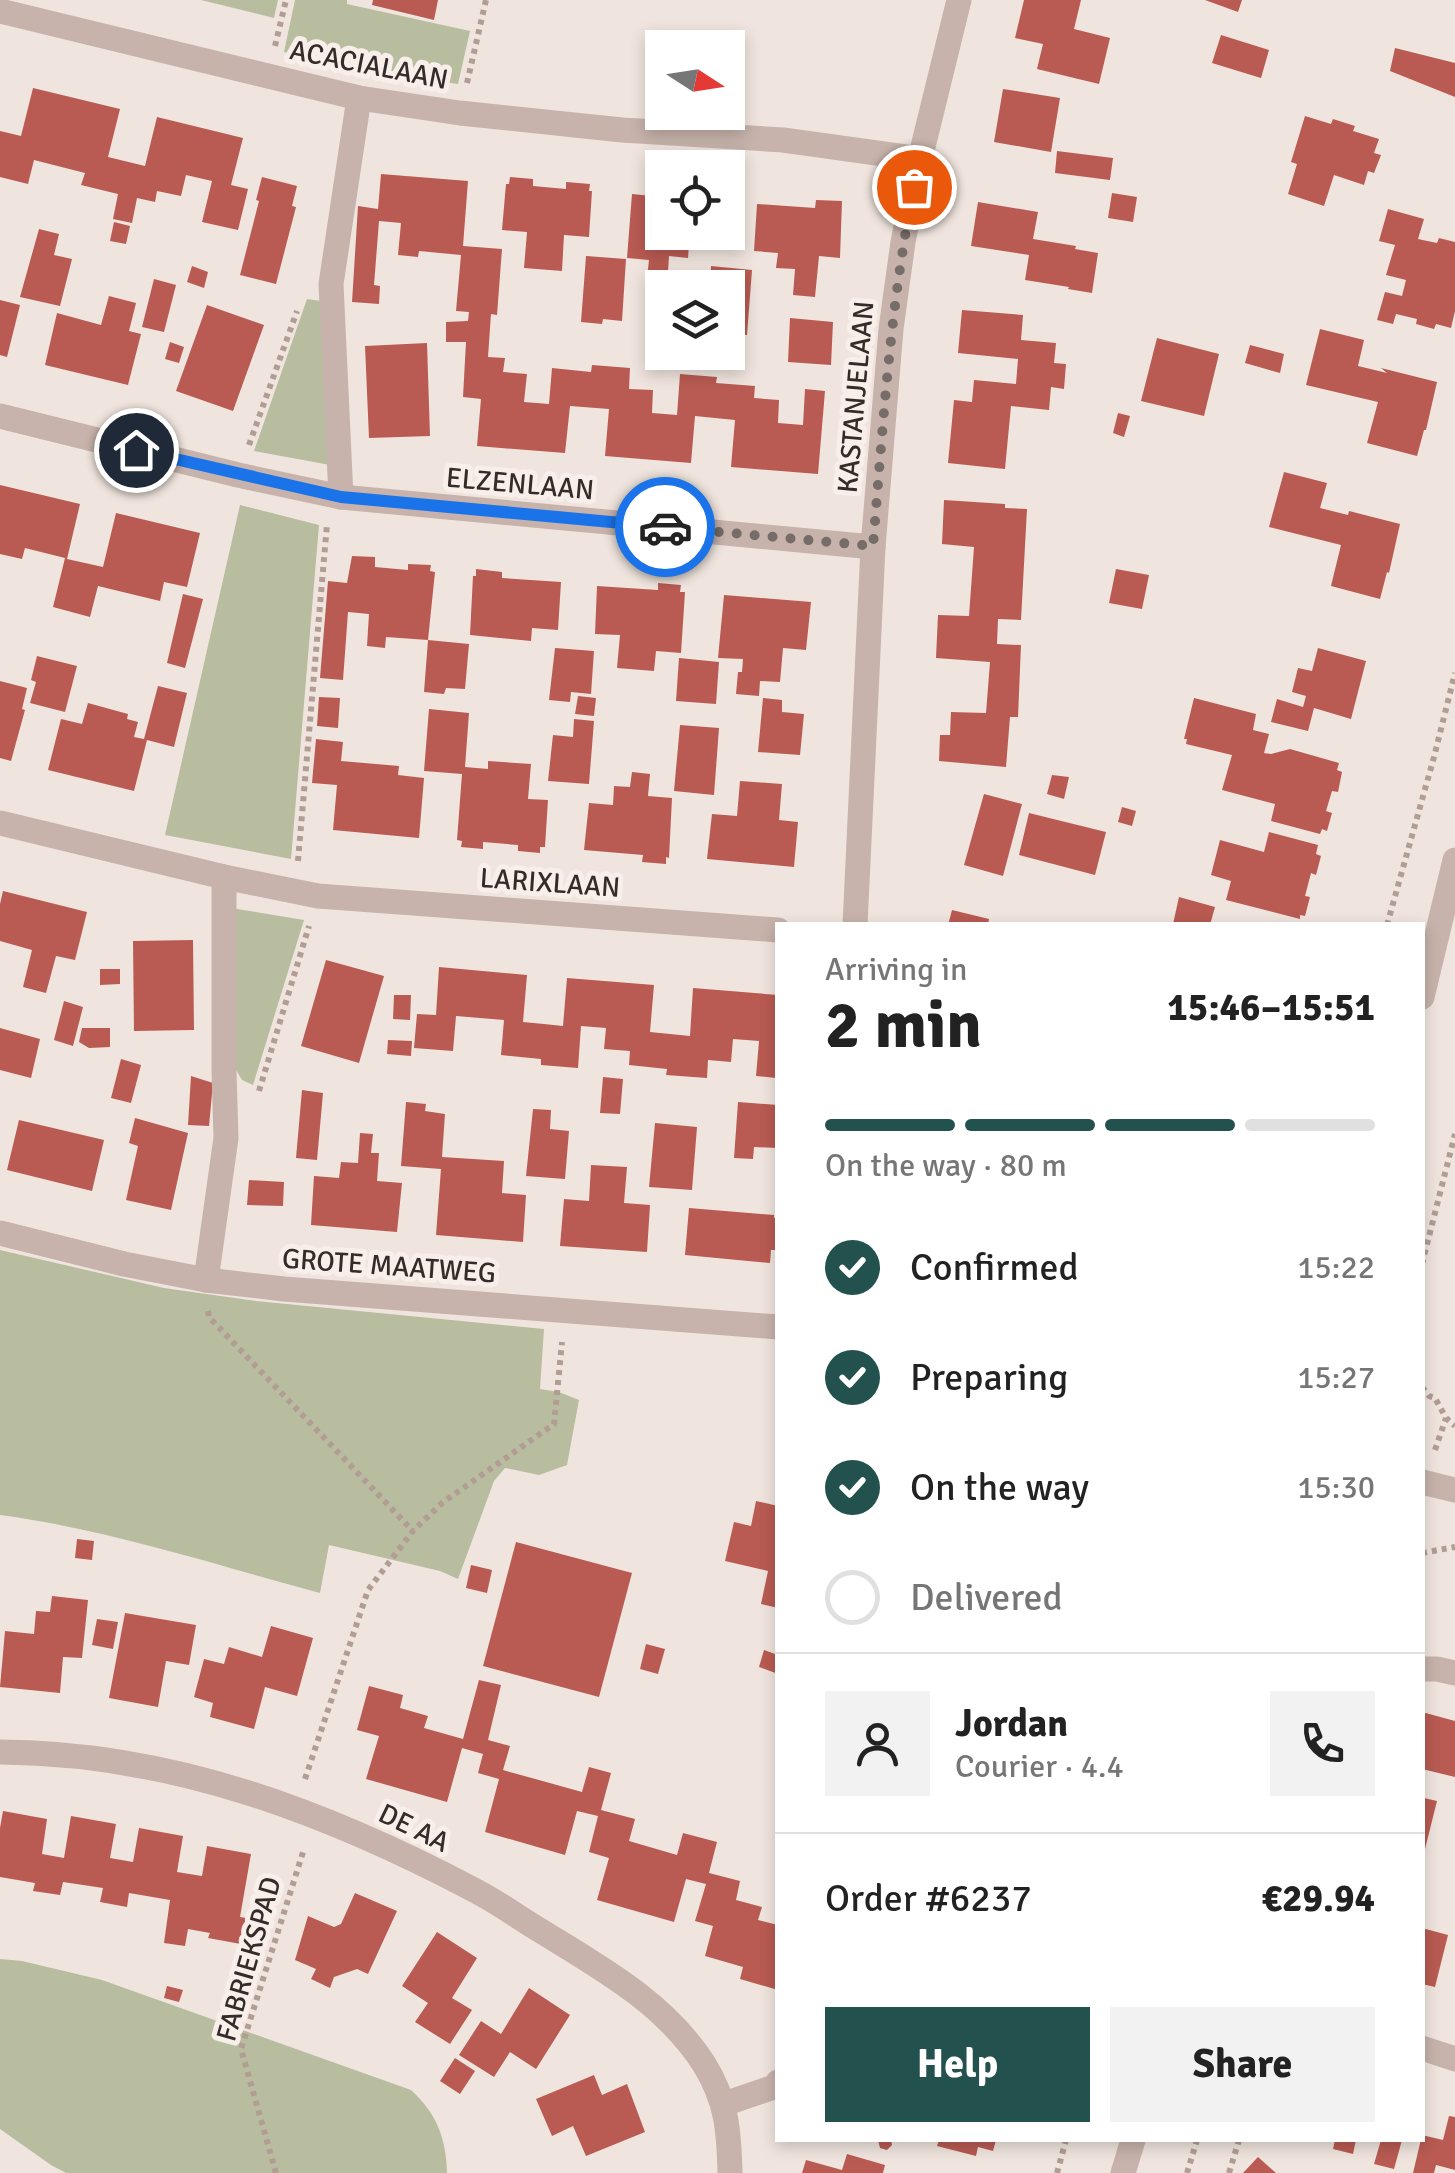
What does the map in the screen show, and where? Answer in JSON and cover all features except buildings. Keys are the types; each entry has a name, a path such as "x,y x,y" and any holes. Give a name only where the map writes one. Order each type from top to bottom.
{"street":[{"name":"KASTANJELAAN","path":"855,922 873,546 890,329 920,160 959,0"},
{"name":"ACACIALAAN","path":"0,10 359,98 622,130 783,140 920,160"},
{"path":"335,496 331,284 359,98"},
{"name":"ELZENLAAN","path":"0,416 335,496 873,546"},
{"name":"LARIXLAAN","path":"0,824 307,894 775,930"},
{"path":"1425,984 1455,860"},
{"path":"206,1280 226,1138 224,878"},
{"name":"GROTE MAATWEG","path":"0,1233 206,1280 775,1327"},
{"path":"1425,1483 1455,1490"},
{"path":"1425,1669 1455,1673"},
{"name":"DE AA","path":"0,1752 42,1752 116,1761 235,1788 305,1811 479,1893 625,1982 675,2026 704,2064 724,2104 730,2173"},
{"path":"1425,2049 1455,2059"},
{"path":"724,2104 775,2086"},
{"path":"1123,2173 1132,2142"}],"path":[{"name":"ACACIALAAN","path":"268,76 286,0"},
{"name":"ACACIALAAN","path":"460,113 486,0"},
{"path":"238,475 308,281 333,272"},
{"path":"226,1138 261,1089 307,894 335,496"},
{"path":"1388,922 1455,673"},
{"path":"1425,1252 1455,1134"},
{"path":"206,1280 209,1317 413,1531"},
{"name":"FABRIEKSPAD","path":"276,2173 241,2049 368,1590 413,1531 442,1503 554,1424 565,1310"},
{"path":"1425,1390 1455,1426"},
{"path":"1425,1552 1455,1547"},
{"path":"1057,2173 1065,2142"},
{"path":"1187,2173 1196,2142"},
{"path":"1229,2173 1238,2142"}],"green space":[{"path":"201,0 278,0 274,18"},
{"path":"295,0 347,0 347,4 470,31 458,84 372,72 284,52"},
{"path":"307,299 321,301 330,465 254,451"},
{"path":"240,505 319,525 291,859 165,835"},
{"path":"231,908 304,920 253,1085 242,1080 232,1063"},
{"path":"0,1250 164,1288 256,1301 544,1329 540,1389 579,1400 567,1465 539,1475 505,1468 494,1481 458,1579 440,1571 329,1545 320,1593 120,1538 0,1515"},
{"path":"0,1959 102,1980 411,2090 438,2127 447,2173 66,2173 0,2129"}],"way so far":[{"path":"665,527 873,546 890,329 914,187"}],"route":[{"path":"136,450 341,497 665,527"}]}
